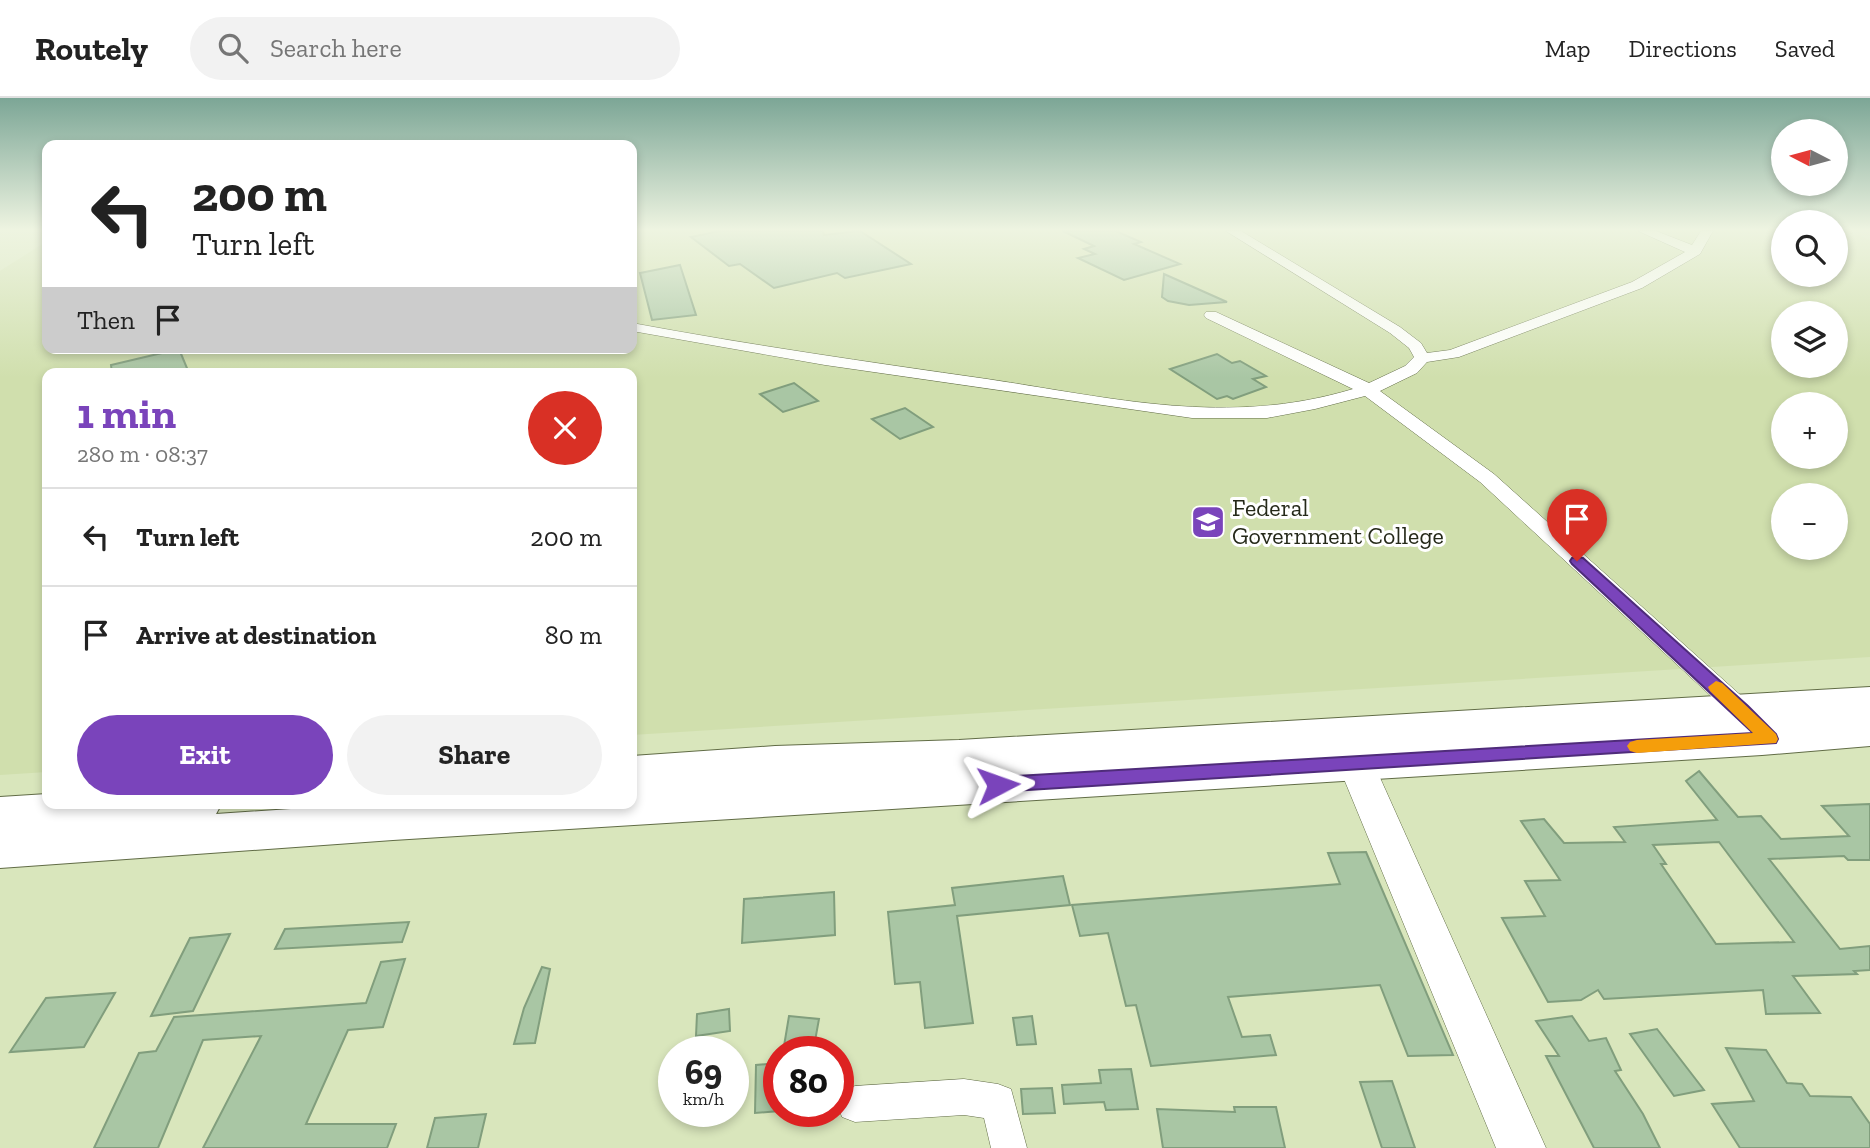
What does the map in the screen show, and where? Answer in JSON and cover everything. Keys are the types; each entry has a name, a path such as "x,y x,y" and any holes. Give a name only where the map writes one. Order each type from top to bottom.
{"highway":[{"path":"637,808 1355,762 1756,724 1870,702"},
{"path":"637,773 1756,724 1870,730"},
{"path":"0,816 107,809"},
{"path":"0,848 614,809"}],"street":[{"path":"1313,280 1395,330 1416,346 1422,358"},
{"path":"1422,358 1453,354 1559,317 1646,280"},
{"path":"1211,315 1365,388 1487,478 1756,724"},
{"path":"637,328 892,370 1197,413 1248,414 1315,406 1399,378 1418,365 1422,358"},
{"path":"1355,762 1521,1148"},
{"path":"855,1104 964,1097 998,1102 1009,1148"}],"shaded area":[{"name":"Federal Government College","path":"0,280 42,280 42,354 637,354 637,280 1771,280 1771,287 1848,287 1848,280 1870,280 1870,657 637,735 637,368 42,368 42,772 0,775"}],"building":[{"path":"642,280 685,280 696,315 652,320"},
{"path":"763,280 808,280 774,288"},
{"path":"1163,280 1178,280 1227,302 1189,305 1168,301 1162,297"},
{"path":"158,354 181,354 187,368 111,368 111,365"},
{"path":"1217,354 1232,363 1240,361 1266,376 1253,379 1266,387 1233,399 1227,396 1217,399 1170,369"},
{"path":"794,383 818,401 783,412 760,394"},
{"path":"905,408 933,427 900,439 872,419"},
{"path":"1699,771 1738,817 1761,816 1781,839 1849,836 1822,806 1870,804 1870,860 1848,860 1844,856 1769,859 1840,949 1870,946 1870,970 1854,971 1857,974 1793,976 1820,1013 1766,1014 1763,990 1604,999 1598,990 1581,1000 1548,1002 1502,918 1545,916 1525,881 1560,880 1521,821 1544,819 1564,843 1625,842 1614,827 1717,820 1686,781","holes":["1719,842 1794,942 1716,944 1661,864 1666,864 1653,845"]},
{"path":"1366,852 1453,1055 1408,1056 1380,985 1228,997 1242,1037 1270,1035 1276,1055 1151,1066 1136,1005 1126,1006 1108,933 1080,936 1072,905 1340,884 1328,853"},
{"path":"1063,876 1070,905 957,916 973,1023 925,1028 920,982 895,984 888,912 955,905 952,888"},
{"path":"834,892 835,935 742,943 744,899"},
{"path":"409,922 402,942 275,949 285,929"},
{"path":"230,934 193,1011 151,1016 190,938"},
{"path":"405,959 383,1027 348,1030 306,1124 396,1124 387,1148 203,1148 261,1036 203,1040 158,1148 94,1148 139,1053 156,1051 174,1017 366,1003 381,962"},
{"path":"542,967 550,969 535,1043 514,1044 524,1008"},
{"path":"115,993 84,1047 10,1052 46,998"},
{"path":"729,1009 730,1031 696,1036 697,1014"},
{"path":"789,1016 819,1019 816,1036 786,1036"},
{"path":"1032,1016 1036,1044 1017,1045 1013,1018"},
{"path":"1572,1016 1589,1041 1606,1038 1621,1070 1615,1071 1643,1114 1660,1148 1594,1148 1546,1056 1559,1056 1536,1021"},
{"path":"1657,1029 1704,1090 1674,1096 1630,1034"},
{"path":"1726,1048 1766,1050 1787,1083 1802,1084 1810,1096 1851,1097 1870,1124 1870,1148 1740,1148 1712,1104 1754,1101"},
{"path":"763,1064 763,1112 755,1113 756,1065"},
{"path":"1131,1069 1138,1109 1106,1110 1104,1102 1064,1104 1062,1085 1101,1083 1099,1070"},
{"path":"1392,1081 1415,1148 1382,1148 1360,1082"},
{"path":"1052,1088 1055,1113 1023,1114 1021,1089"},
{"path":"1234,1107 1276,1107 1285,1148 1163,1148 1157,1109 1235,1112"},
{"path":"486,1114 478,1148 427,1148 435,1118"}],"slow traffic":[{"path":"1637,746 1769,739 1716,687"}],"place":[{"name":"Federal Government College","path":"1208,522"}],"route":[{"path":"998,785 1769,739 1742,710 1577,561"}]}
